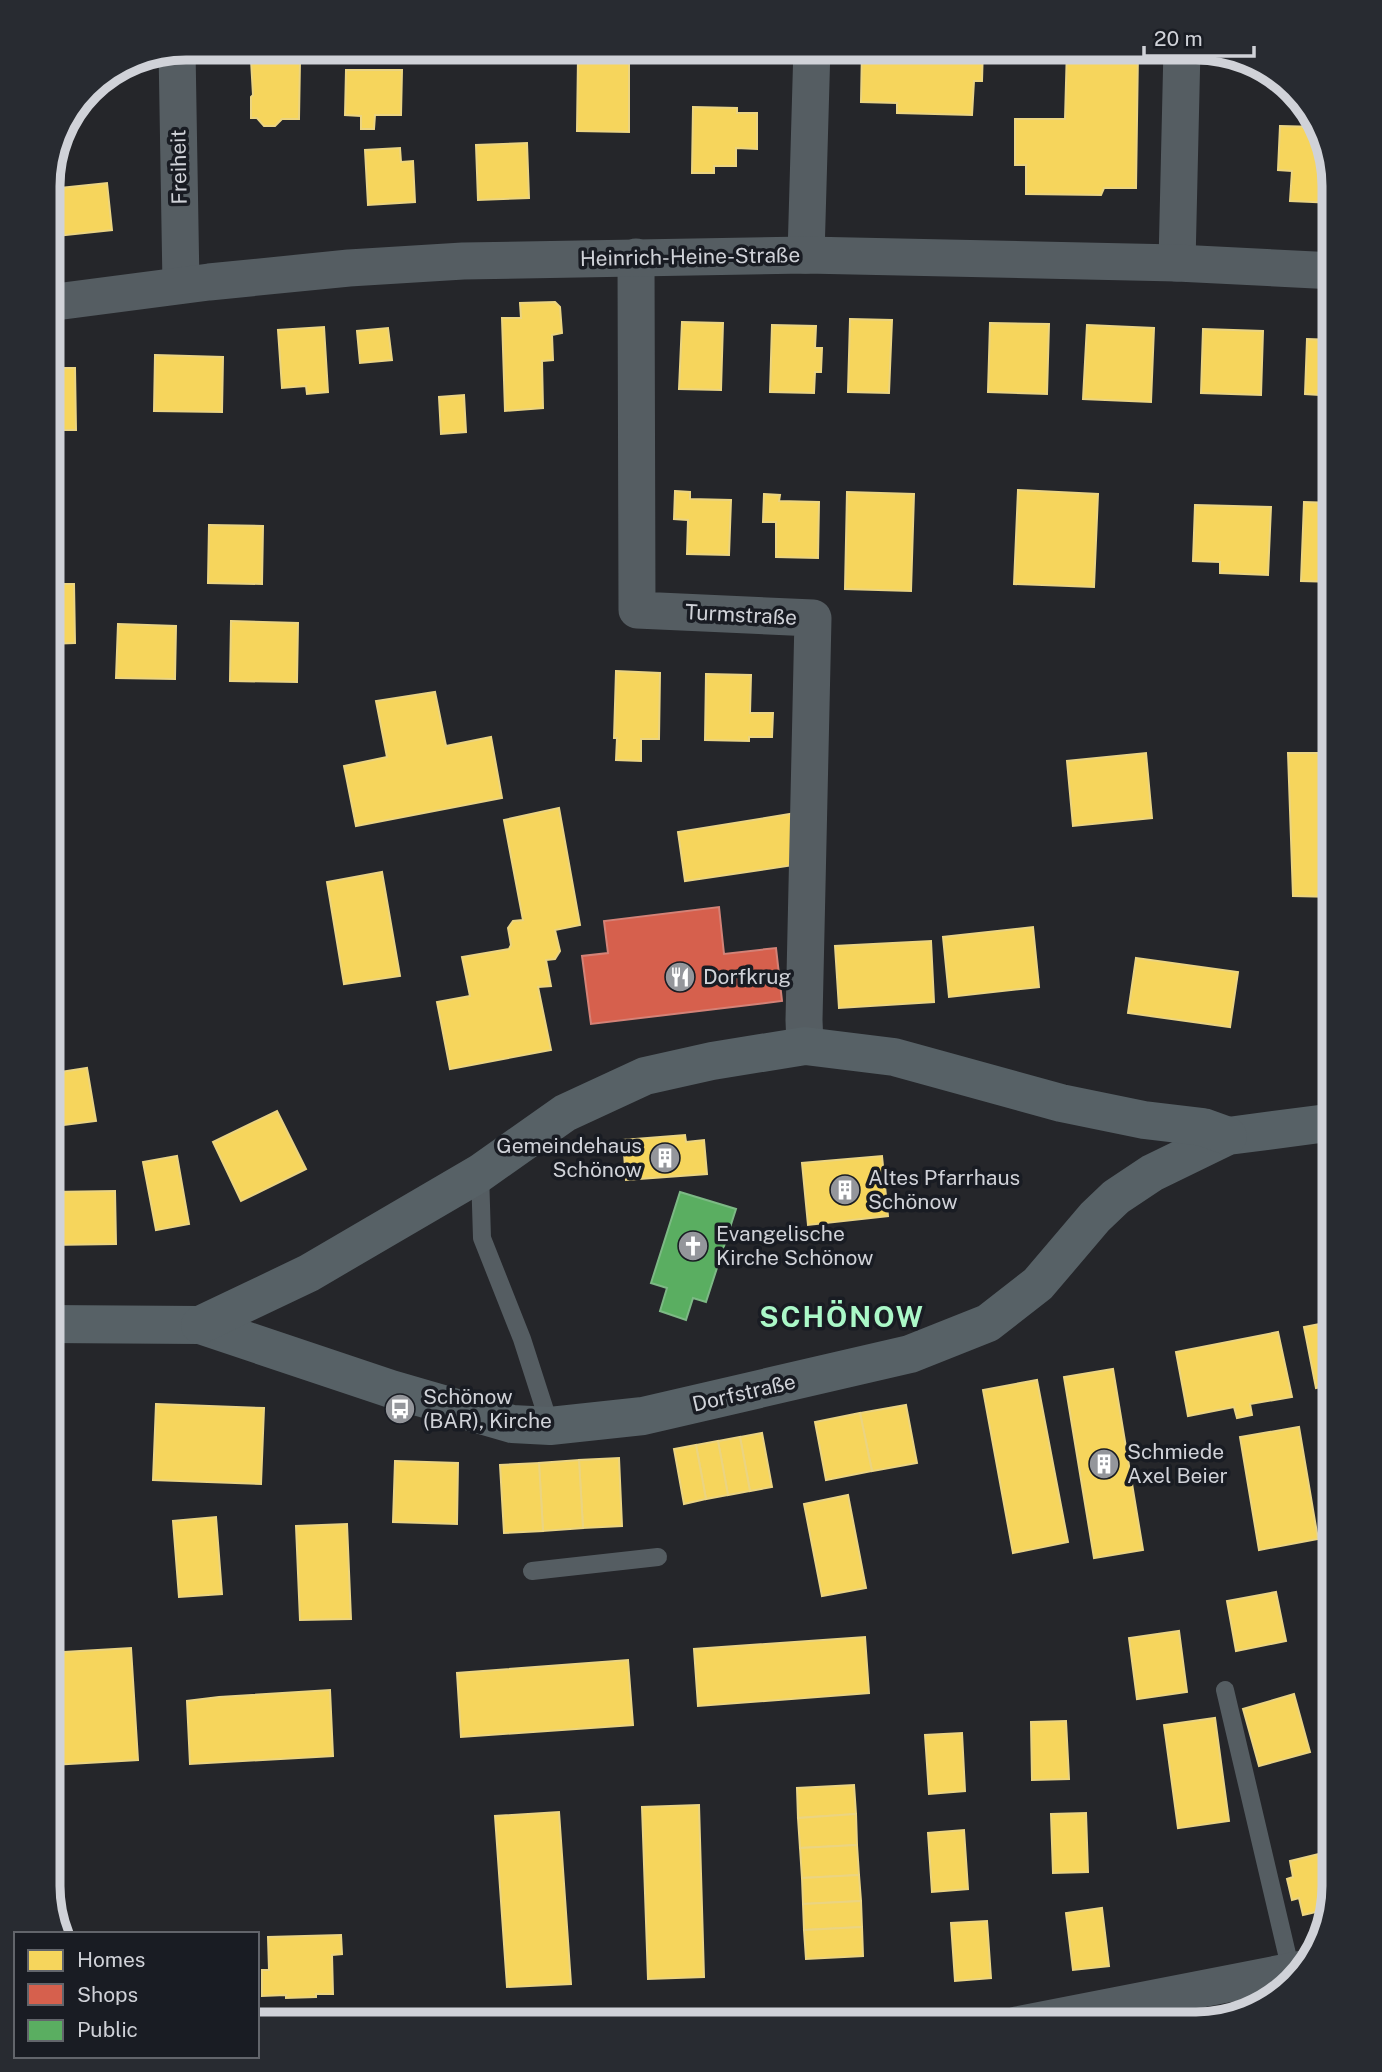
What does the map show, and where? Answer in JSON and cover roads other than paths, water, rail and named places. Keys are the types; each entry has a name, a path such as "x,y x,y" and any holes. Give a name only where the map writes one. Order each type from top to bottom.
{"main road":[{"name":"Dorfstraße","path":"200,1325 309,1273 480,1173 565,1113 645,1076 712,1061 805,1046 894,1057 1060,1102 1144,1120 1203,1126 1228,1136"},
{"name":"Dorfstraße","path":"60,1324 200,1325 390,1389 512,1423 550,1426 643,1416 910,1354 988,1323 1038,1284 1095,1217 1116,1197 1152,1173 1228,1136 1322,1124"}],"street":[{"name":"Freiheit","path":"177,60 181,285"},
{"path":"806,255 812,60"},
{"path":"1178,263 1182,60"},
{"name":"Heinrich-Heine-Straße","path":"60,301 181,285 349,268 463,261 806,255 1178,263 1322,270"},
{"name":"Turmstraße","path":"636,257 637,610 813,618 805,1046"},
{"path":"1085,2012 1289,1971"}],"lane":[{"path":"480,1173 482,1238 522,1339 550,1426"},
{"path":"532,1571 658,1557"},
{"path":"1225,1690 1295,1964"}],"place":[{"name":"Dorfkrug","path":"680,977"},
{"name":"Gemeindehaus Schönow","path":"665,1158"},
{"name":"Altes Pfarrhaus Schönow","path":"845,1190"},
{"name":"Evangelische Kirche Schönow","path":"693,1246"},
{"name":"Schönow (BAR), Kirche","path":"400,1409"},
{"name":"Schmiede Axel Beier","path":"1104,1464"}],"district":[{"name":"SCHÖNOW","path":"842,1317"}]}
